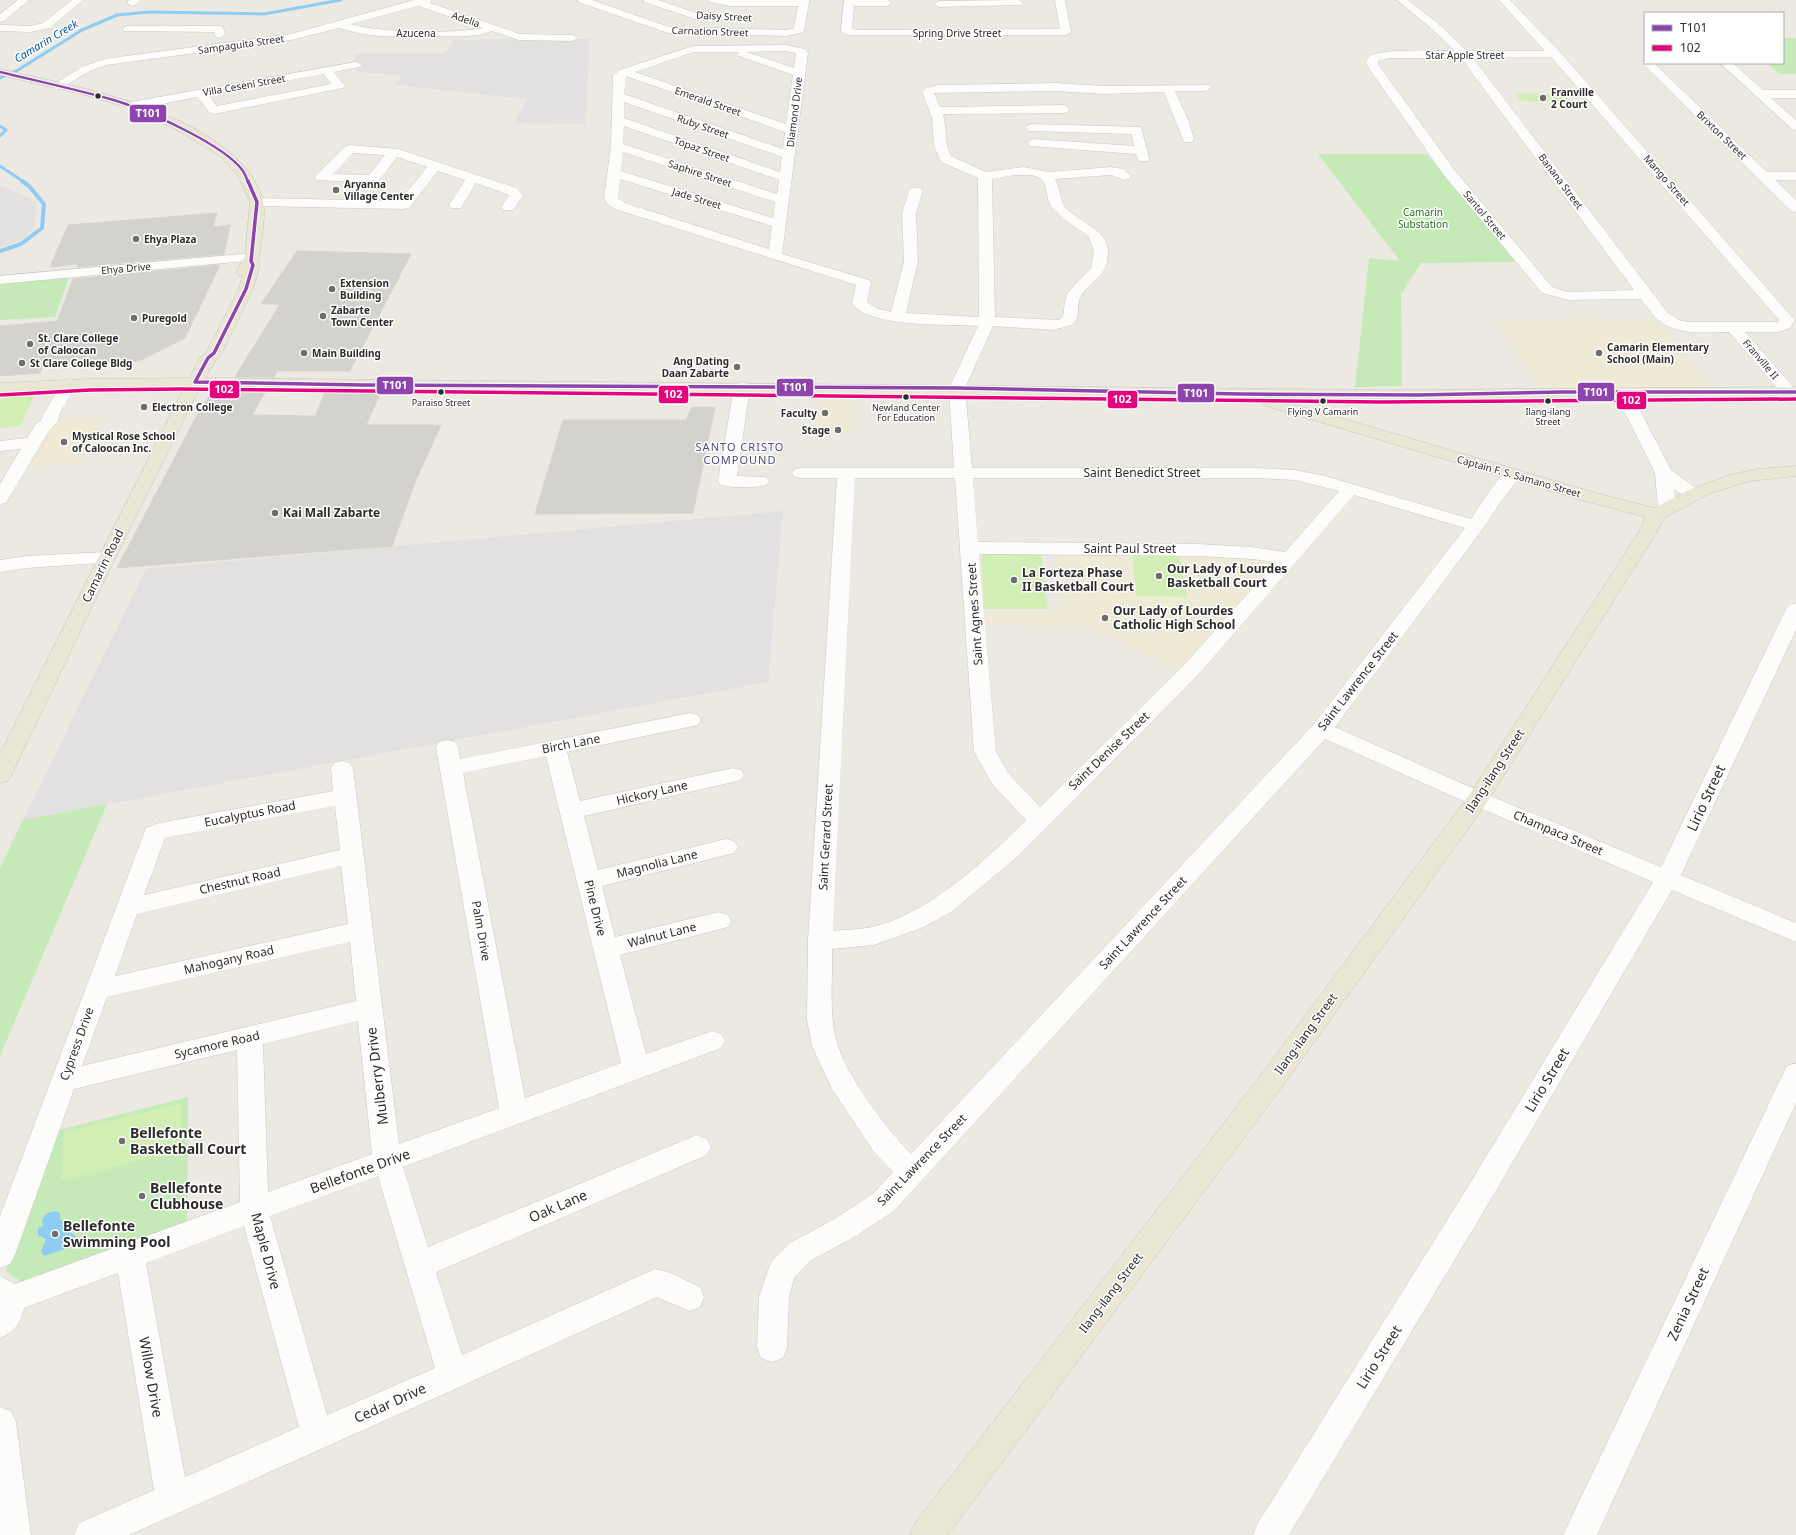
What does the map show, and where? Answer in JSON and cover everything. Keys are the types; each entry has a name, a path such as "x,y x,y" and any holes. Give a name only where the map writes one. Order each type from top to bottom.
{"main road":[{"name":"Camarin Road","path":"0,72 111,99 131,106 195,135 234,162 243,171 257,202 251,259 253,265 246,289 214,353 208,358 195,382 104,561 0,776"},
{"path":"0,388 69,384 195,382 957,388 1241,394 1418,395 1623,392 1792,392"},
{"name":"Captain F. S. Samano Street","path":"1241,394 1594,498 1662,510"},
{"path":"1662,510 1694,494 1736,479 1796,471"},
{"name":"Ilang-ilang Street","path":"927,1535 1270,1083 1478,799 1662,510"}],"street":[{"path":"0,19 24,0"},
{"path":"0,28 30,28 46,26 78,0"},
{"name":"Carnation Street","path":"582,0 644,23 678,31 795,31 799,30 798,18 804,2"},
{"name":"Daisy Street","path":"648,0 696,16 746,18"},
{"path":"644,23 713,0 730,3 804,2"},
{"name":"Spring Drive Street","path":"849,1 852,18 846,30 852,33 1021,28 1066,32 1060,0"},
{"name":"Banana Street","path":"1402,0 1465,54 1665,319 1672,323 1688,327 1733,327"},
{"name":"Mango Street","path":"1504,0 1605,108 1787,321 1785,325 1778,327 1733,327"},
{"name":"Sampaguita Street","path":"57,86 86,69 104,62 291,37 422,1"},
{"name":"Adelia","path":"422,1 491,28 519,37 573,38"},
{"path":"849,1 887,3"},
{"path":"938,4 1018,5"},
{"name":"Azucena","path":"341,24 363,31 395,33 472,33 487,31 491,28"},
{"path":"128,29 150,29 219,29 224,34 177,41 139,42 150,29"},
{"path":"177,41 181,52"},
{"path":"724,48 799,73"},
{"name":"Diamond Drive","path":"624,72 687,50 724,48 797,50 802,54 775,256"},
{"name":"Star Apple Street","path":"1374,58 1389,55 1556,54"},
{"name":"Santol Street","path":"1374,58 1372,64 1448,171 1547,290 1568,296 1645,294"},
{"name":"Brixton Street","path":"1649,64 1796,208"},
{"path":"1727,64 1796,126"},
{"name":"Villa Ceseni Street","path":"131,106 356,65"},
{"path":"200,93 214,110 339,86 326,70"},
{"path":"624,72 619,76 618,146 611,198 615,204 864,283 859,303 866,310 881,315 1053,325 1068,322 1071,319 1074,295 1100,264 1099,244 1097,237 1070,217 1056,203 1050,179 1046,176"},
{"name":"Emerald Street","path":"624,72 792,130"},
{"path":"1177,84 1188,139"},
{"path":"1124,176 1118,172 1110,171 1046,176 1019,172 985,176 946,159 942,154 940,146 939,123 928,92 930,90 1056,87 1103,90 1177,84 1206,87"},
{"path":"1012,92 1016,109"},
{"path":"1761,94 1796,94"},
{"path":"1060,95 1067,144"},
{"name":"Ruby Street","path":"618,96 788,155"},
{"path":"935,111 1063,109"},
{"name":"Topaz Street","path":"618,120 785,178"},
{"path":"1032,128 1137,130 1142,154 1104,147 1034,143"},
{"path":"1102,129 1104,147"},
{"name":"Saphire Street","path":"618,146 782,200"},
{"path":"394,152 373,179 322,177 350,149 394,152 515,193 516,196 508,207"},
{"path":"257,202 404,205 436,165"},
{"name":"Jade Street","path":"614,173 779,224"},
{"path":"957,388 987,322 985,176"},
{"path":"1764,176 1796,176"},
{"path":"456,205 473,178"},
{"path":"897,317 910,261 909,213 916,191"},
{"name":"Ehya Drive","path":"0,280 251,259"},
{"name":"Franville II","path":"1733,327 1792,392"},
{"path":"2,493 42,428 50,421 52,413 69,384"},
{"path":"742,387 727,481 760,481"},
{"name":"Saint Agnes Street","path":"957,388 965,473 985,752 990,765 1000,778 1039,819"},
{"path":"1623,392 1664,473 1694,494"},
{"path":"0,446 33,443"},
{"name":"Saint Benedict Street","path":"801,473 1256,473 1295,475 1351,488 1476,526"},
{"name":"Saint Gerard Street","path":"846,473 820,941 820,1020 825,1046 841,1081 884,1144 912,1173"},
{"path":"1662,510 1664,473"},
{"name":"Saint Lawrence Street","path":"772,1348 774,1297 781,1271 800,1252 846,1227 884,1202 1322,729 1476,526 1492,501 1513,474"},
{"name":"Saint Denise Street","path":"820,941 874,936 915,921 942,906 1008,852 1039,819 1192,669 1351,488"},
{"name":"Saint Paul Street","path":"970,548 1198,550 1252,553 1289,558"},
{"path":"0,566 23,568 104,561"},
{"name":"Lirio Street","path":"1270,1535 1470,1209 1667,879 1796,609"},
{"name":"Birch Lane","path":"449,757 555,747 690,720"},
{"name":"Champaca Street","path":"1322,729 1478,799 1796,934"},
{"name":"Pine Drive","path":"555,747 636,1069"},
{"name":"Palm Drive","path":"449,757 514,1114"},
{"name":"Mulberry Drive","path":"342,768 387,1161 453,1375"},
{"name":"Hickory Lane","path":"571,811 733,775"},
{"name":"Eucalyptus Road","path":"156,832 345,796"},
{"name":"Cypress Drive","path":"0,1255 156,832"},
{"name":"Magnolia Lane","path":"588,881 726,847"},
{"name":"Chestnut Road","path":"128,907 352,856"},
{"name":"Walnut Lane","path":"606,949 718,921"},
{"name":"Mahogany Road","path":"97,990 360,930"},
{"name":"Sycamore Road","path":"64,1081 369,1008"},
{"name":"Maple Drive","path":"250,1037 254,1210 317,1435"},
{"name":"Bellefonte Drive","path":"3,1305 130,1256 712,1041"},
{"name":"Zenia Street","path":"1580,1535 1796,1074"},
{"name":"Oak Lane","path":"419,1265 697,1147"},
{"name":"Willow Drive","path":"130,1256 172,1499"},
{"name":"Cedar Drive","path":"91,1535 453,1375 655,1283 660,1283 689,1297"},
{"path":"0,1422 14,1535"}],"shaded area":[{"path":"590,39 585,124 514,123 527,99 395,85 402,75 357,72 354,54 443,54 454,40"},
{"path":"0,185 36,201 37,208 34,228 23,239 0,247"},
{"name":"Camarin Elementary School (Main)","path":"1579,318 1654,319 1711,388 1537,388 1495,320"},
{"name":"Newland Center For Education","path":"819,397 856,397 855,433 816,434"},
{"name":"Mystical Rose School of Caloocan Inc.","path":"103,417 77,465 25,467 53,419"},
{"path":"783,511 768,682 23,820 146,569"},
{"name":"Our Lady of Lourdes Catholic High School","path":"1054,551 1200,552 1282,560 1181,672 1087,627 982,625 981,611 1062,611"}],"green space":[{"path":"1784,38 1796,38 1796,74 1780,74 1768,64 1784,64"},
{"name":"Franville 2 Court","path":"1515,93 1564,94 1571,102 1521,101"},
{"name":"Camarin Substation","path":"1318,154 1427,154 1520,262 1421,263 1401,294 1402,386 1355,387 1369,258 1400,261"},
{"path":"71,272 55,317 0,320 0,278"},
{"path":"36,393 20,426 0,428 0,401 3,396"},
{"name":"La Forteza Phase II Basketball Court","path":"981,551 1041,551 1048,609 984,609"},
{"name":"Our Lady of Lourdes Basketball Court","path":"1132,555 1180,556 1187,597 1137,596"},
{"path":"107,804 0,1056 0,868 23,820"},
{"path":"188,1097 187,1222 23,1283 6,1271 55,1131"},
{"name":"Bellefonte Basketball Court","path":"181,1103 181,1150 61,1181 64,1132"}],"water":[{"name":"Bellefonte Swimming Pool","path":"56,1211 60,1213 60,1219 67,1224 67,1230 75,1236 75,1242 70,1247 44,1256 41,1251 46,1239 38,1235 38,1228 44,1225 42,1222 45,1215"}],"building":[{"name":"Ehya Plaza","path":"217,213 213,227 230,225 224,254 77,267 78,264 50,267 68,225"},
{"name":"Zabarte Town Center","path":"297,251 411,254 350,371 277,371 274,377 235,377 280,304 261,304"},
{"name":"Puregold","path":"220,265 185,338 139,361 43,365 40,373 0,376 0,326 57,321 73,279"},
{"name":"Kai Mall Zabarte","path":"228,389 267,389 252,415 315,416 325,393 380,394 366,425 441,425 416,480 392,546 117,568 197,415 211,393 225,393"},
{"path":"692,407 715,407 693,513 535,514 563,420 686,420"}],"waterway":[{"name":"Camarin Creek","path":"0,78 18,70 82,30 117,15 149,12 264,14 341,0"},
{"name":"Camarin Creek","path":"0,126 6,130 0,136"},
{"name":"Camarin Creek","path":"0,166 24,182"},
{"name":"Camarin Creek","path":"0,251 21,244 42,228 44,204 29,186 22,181"}],"transit line":[{"name":"T101","path":"0,72 111,99 131,106 195,135 223,153 243,171 257,202 251,261 253,265 246,289 214,353 208,358 195,382"},
{"name":"T101","path":"195,382 362,385 957,388 1241,394 1418,395 1560,392 1796,392"},
{"name":"102","path":"0,395 90,390 180,389 1381,402 1796,399"}],"place":[{"name":"Franville 2 Court","path":"1543,98"},
{"name":"Aryanna Village Center","path":"336,190"},
{"name":"Ehya Plaza","path":"136,239"},
{"name":"Extension Building","path":"332,289"},
{"name":"Zabarte Town Center","path":"323,316"},
{"name":"Puregold","path":"134,318"},
{"name":"St. Clare College of Caloocan","path":"30,344"},
{"name":"Main Building","path":"304,353"},
{"name":"Camarin Elementary School (Main)","path":"1599,353"},
{"name":"St Clare College Bldg","path":"22,363"},
{"name":"Ang Dating Daan Zabarte","path":"737,367"},
{"name":"Paraiso Street","path":"441,392"},
{"name":"Newland Center For Education","path":"906,397"},
{"name":"Flying V Camarin","path":"1323,401"},
{"name":"Ilang-ilang Street","path":"1548,401"},
{"name":"Electron College","path":"144,407"},
{"name":"Faculty","path":"825,413"},
{"name":"Stage","path":"838,430"},
{"name":"Mystical Rose School of Caloocan Inc.","path":"64,442"},
{"name":"Kai Mall Zabarte","path":"275,513"},
{"name":"Our Lady of Lourdes Basketball Court","path":"1159,576"},
{"name":"La Forteza Phase II Basketball Court","path":"1014,580"},
{"name":"Our Lady of Lourdes Catholic High School","path":"1105,618"},
{"name":"Bellefonte Basketball Court","path":"122,1141"},
{"name":"Bellefonte Clubhouse","path":"142,1196"},
{"name":"Bellefonte Swimming Pool","path":"55,1234"}],"district":[{"name":"SANTO CRISTO COMPOUND","path":"740,453"}]}
